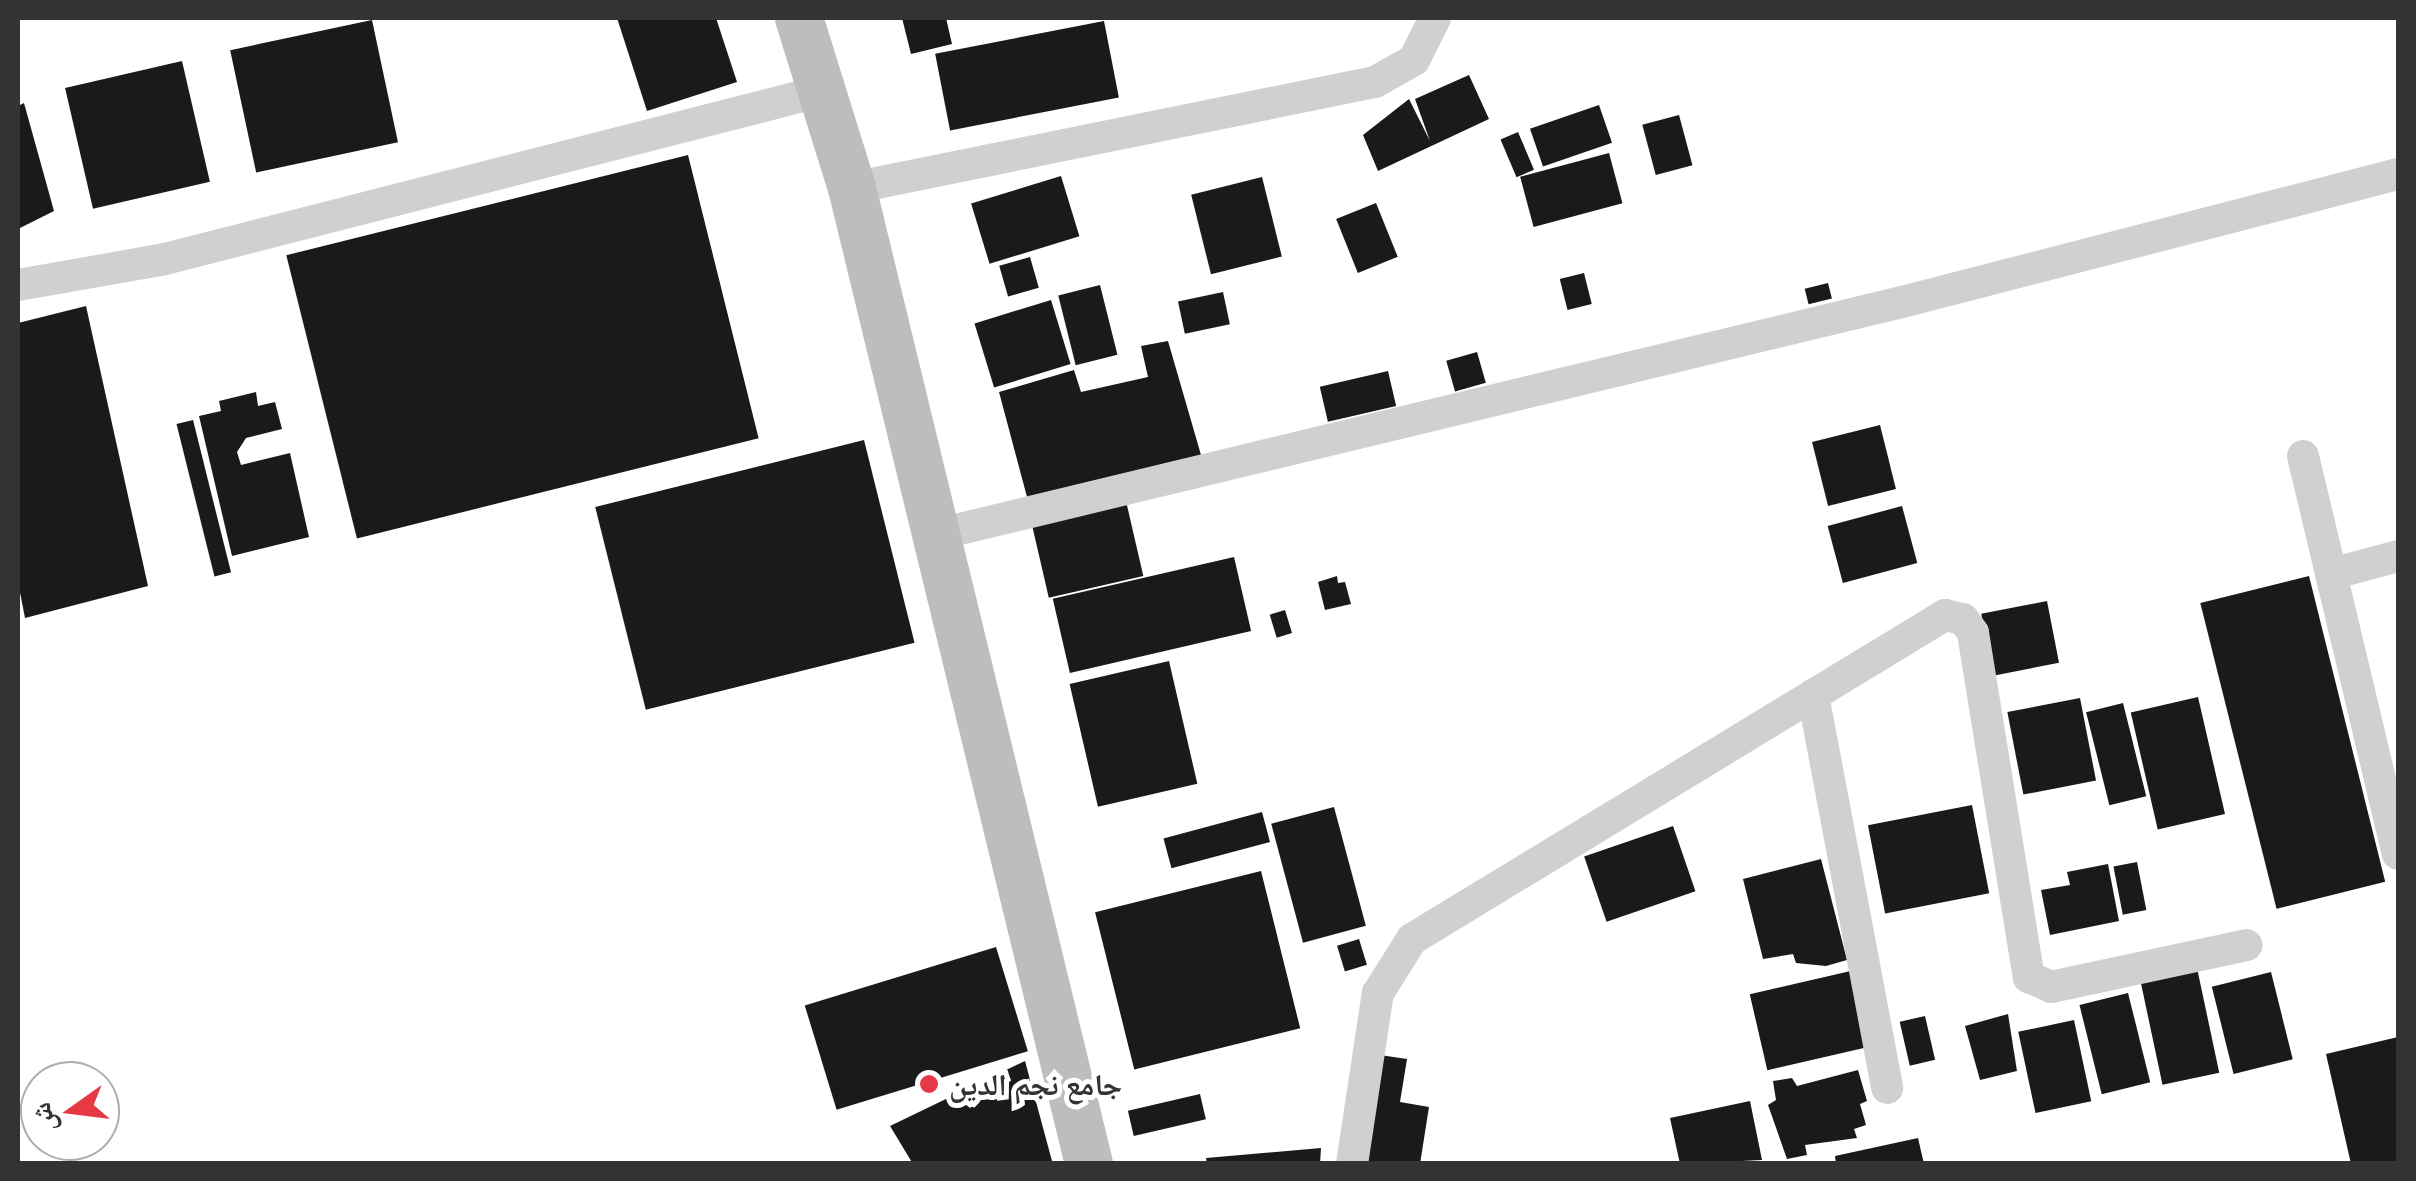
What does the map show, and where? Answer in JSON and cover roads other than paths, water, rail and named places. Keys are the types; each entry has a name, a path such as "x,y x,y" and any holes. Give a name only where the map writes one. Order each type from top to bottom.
{"main road":[{"path":"799,18 852,188 1089,1164"}],"street":[{"path":"852,188 1375,82 1414,60 1434,18"},
{"path":"18,285 166,259 822,92"},
{"path":"935,534 1902,302 2398,174"},
{"path":"2303,456 2398,854"},
{"path":"2332,574 2398,556"},
{"path":"1352,1164 1378,993 1412,939 1936,618 1963,619 1974,632 2029,977 2050,987 2247,945"},
{"path":"1813,695 1888,1088"}],"place":[{"name":"جامع نجم الدين","path":"929,1084"}]}
